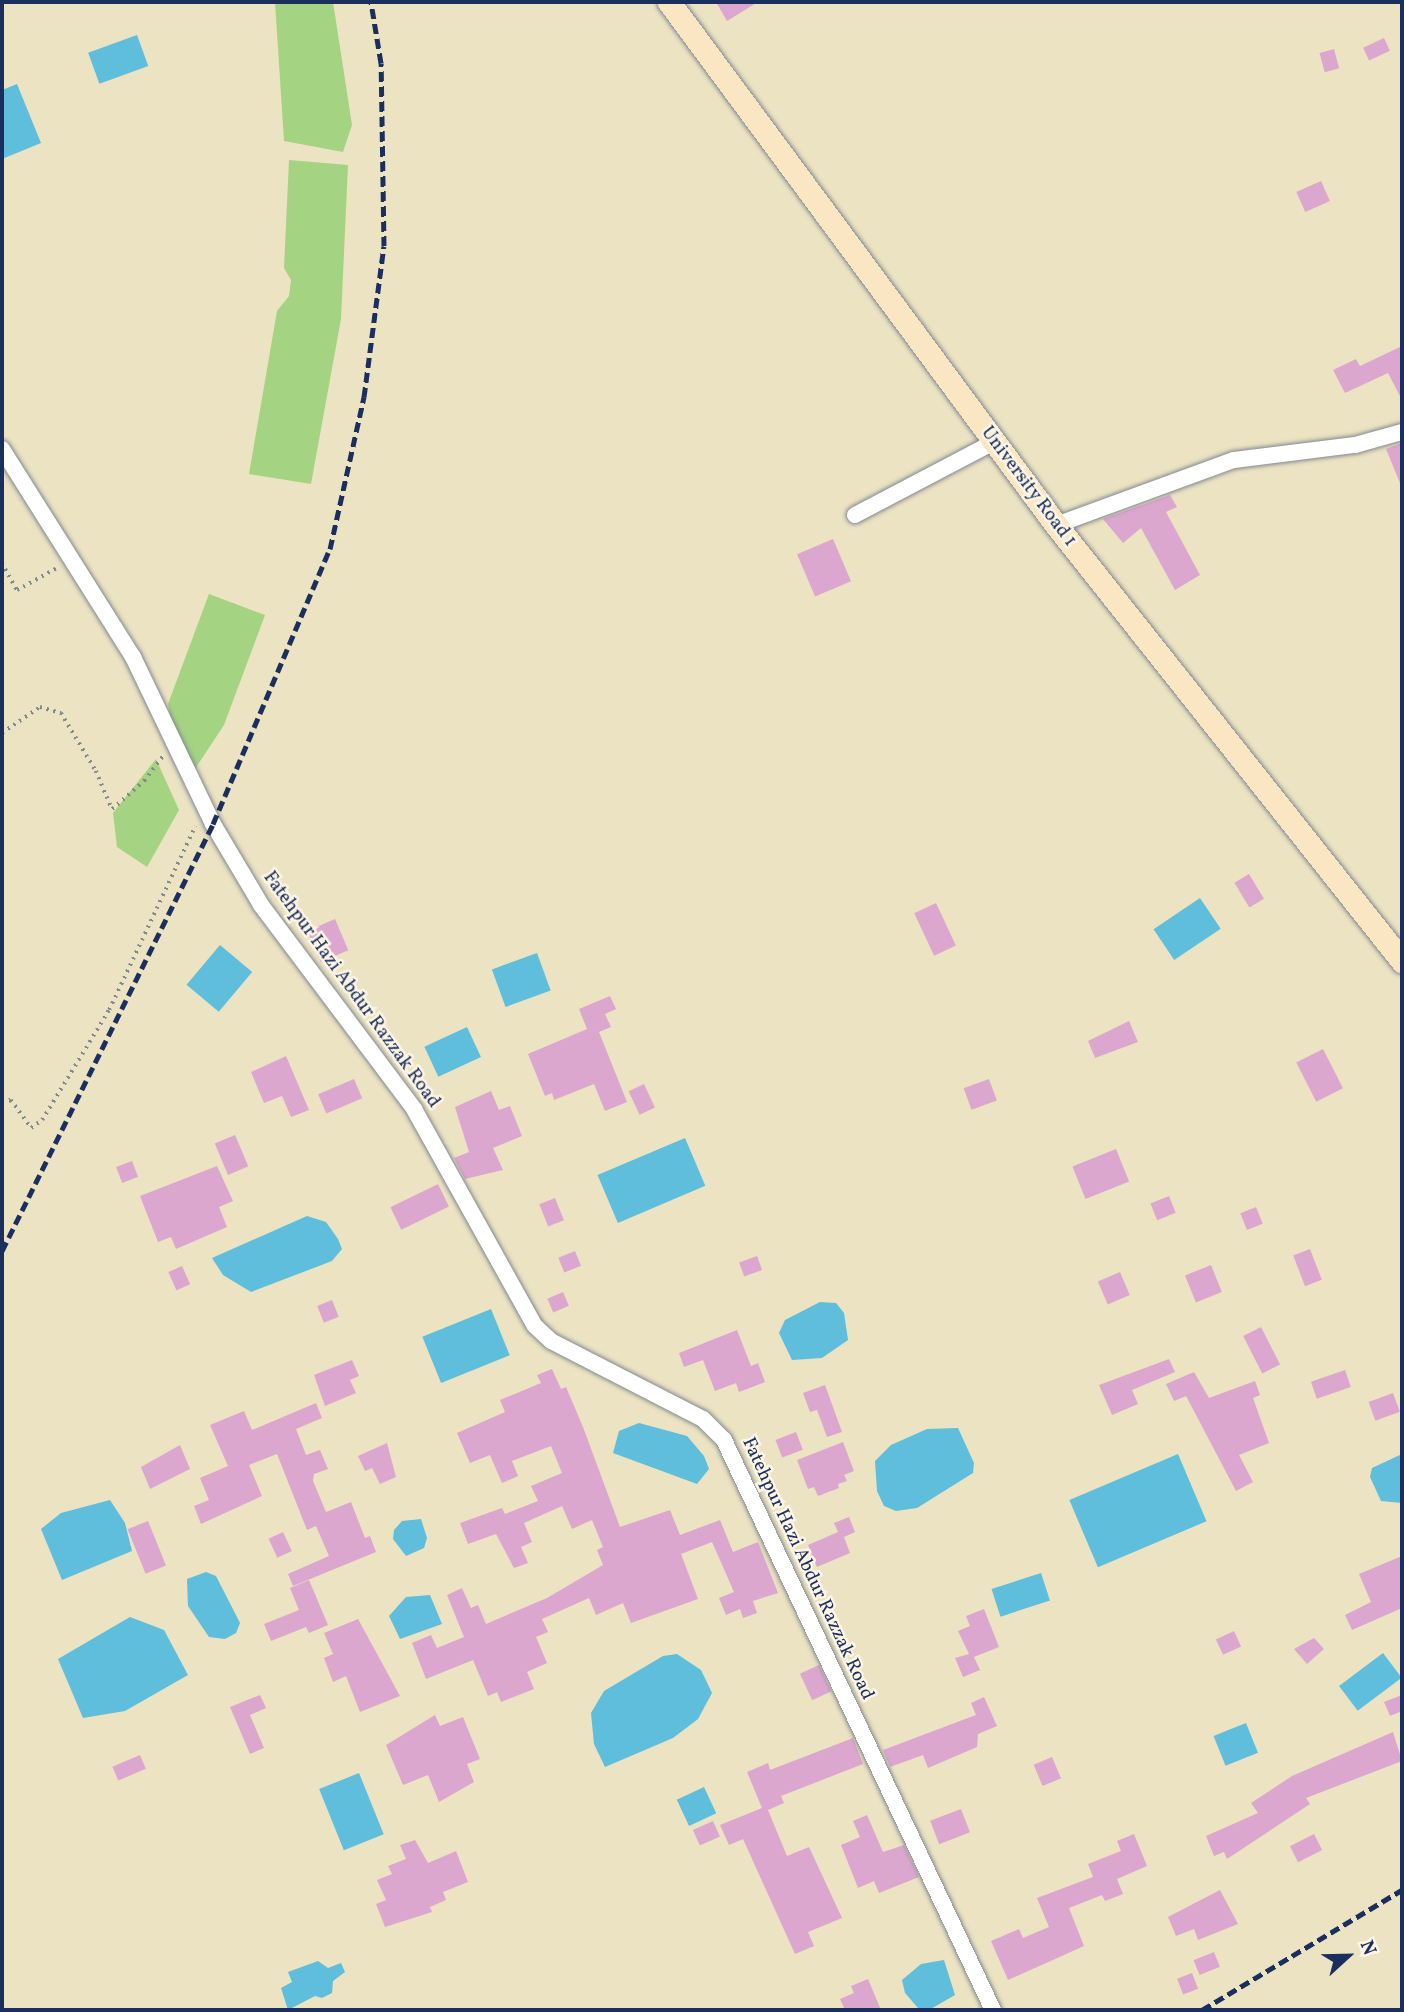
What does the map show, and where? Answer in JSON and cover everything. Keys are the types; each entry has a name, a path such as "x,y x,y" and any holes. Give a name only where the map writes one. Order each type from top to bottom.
{"main road":[{"name":"University Road 1","path":"669,2 1056,525 1402,961"}],"street":[{"path":"1056,525 1234,460 1355,445 1402,432"},
{"path":"855,514 994,442"},
{"name":"Fatehpur Hazi Abdur Razzak Road","path":"2,449 72,556 133,657 204,807 261,905 414,1109 535,1326 551,1341 703,1419 724,1440 993,2010"}],"path":[{"path":"2,563 17,590 64,567 72,556"},
{"path":"2,733 40,707 61,713 96,771 112,809 137,789 174,744"},
{"path":"2,1102 11,1100 31,1128 42,1120 110,1010 204,807"}],"green space":[{"path":"275,2 333,2 352,125 343,152 284,141"},
{"path":"289,160 348,165 341,319 311,484 249,474 277,311 289,296 291,280 284,268"},
{"path":"209,594 265,615 224,725 195,769 174,735 168,704"},
{"path":"156,759 179,810 147,867 117,847 113,813"}],"water":[{"path":"137,35 148,66 99,84 88,53"},
{"path":"17,84 41,143 2,159 2,90"},
{"path":"1200,898 1221,929 1174,960 1154,929"},
{"path":"220,945 252,972 219,1012 187,985"},
{"path":"537,953 551,991 506,1007 492,969"},
{"path":"467,1027 481,1057 438,1077 424,1047"},
{"path":"685,1138 705,1186 618,1223 598,1175"},
{"path":"307,1216 326,1222 338,1239 342,1249 332,1261 251,1292 223,1275 212,1258"},
{"path":"820,1302 836,1303 844,1313 848,1340 822,1358 792,1360 779,1333 785,1320"},
{"path":"491,1309 510,1355 441,1383 422,1337"},
{"path":"639,1423 687,1436 704,1456 709,1469 697,1484 613,1453 619,1431"},
{"path":"958,1428 974,1463 973,1473 917,1508 896,1511 884,1506 877,1491 875,1461 891,1445 927,1429"},
{"path":"1178,1454 1207,1521 1098,1567 1069,1500"},
{"path":"1402,1454 1402,1503 1381,1501 1370,1477 1372,1468"},
{"path":"110,1500 125,1523 132,1551 62,1580 41,1529 61,1513"},
{"path":"421,1519 427,1538 424,1548 406,1556 393,1539 394,1530 402,1521"},
{"path":"206,1572 216,1576 240,1623 236,1633 225,1639 209,1637 188,1606 187,1579"},
{"path":"1041,1573 1050,1601 1001,1617 992,1589"},
{"path":"430,1595 442,1624 400,1639 389,1616 406,1597"},
{"path":"130,1617 164,1630 188,1675 125,1711 83,1718 58,1659"},
{"path":"1383,1653 1402,1678 1358,1711 1339,1686"},
{"path":"677,1654 701,1670 712,1693 698,1719 673,1738 605,1767 594,1744 591,1713 604,1691 663,1656"},
{"path":"1246,1723 1258,1753 1226,1766 1214,1736"},
{"path":"359,1773 384,1834 344,1850 319,1789"},
{"path":"704,1787 716,1813 689,1826 677,1800"},
{"path":"944,1960 955,1995 929,2010 918,2008 905,1993 902,1980 921,1964"},
{"path":"318,1961 328,1968 341,1963 345,1972 333,1981 332,1993 322,1998 315,1996 288,2010 281,1988 292,1982 288,1972"}],"building":[{"path":"716,2 758,2 727,21"},
{"path":"1384,38 1390,51 1369,60 1363,48"},
{"path":"1334,49 1339,68 1325,72 1320,53"},
{"path":"1321,181 1330,201 1305,212 1296,192"},
{"path":"1402,346 1402,400 1388,373 1345,393 1333,370 1356,359 1360,366"},
{"path":"1402,443 1402,488 1386,449"},
{"path":"1170,495 1177,507 1166,512 1200,575 1175,590 1141,528 1123,543 1103,519"},
{"path":"833,539 851,581 815,597 797,554"},
{"path":"1249,874 1264,899 1249,908 1234,883"},
{"path":"936,903 956,946 934,956 914,913"},
{"path":"335,919 348,950 321,962 307,931"},
{"path":"610,996 616,1009 605,1014 611,1027 599,1032 627,1102 605,1111 594,1084 554,1100 552,1093 545,1096 528,1054 587,1029 579,1009"},
{"path":"1129,1021 1138,1042 1095,1058 1088,1041"},
{"path":"1323,1049 1343,1088 1316,1102 1296,1063"},
{"path":"286,1056 309,1110 291,1117 282,1096 264,1103 251,1072"},
{"path":"354,1079 362,1098 326,1114 318,1094"},
{"path":"989,1079 997,1101 971,1110 964,1088"},
{"path":"644,1084 655,1108 640,1115 629,1091"},
{"path":"491,1091 499,1110 510,1106 522,1136 493,1148 503,1170 465,1179 454,1158 469,1152 455,1107"},
{"path":"235,1135 248,1166 228,1175 215,1144"},
{"path":"1116,1149 1129,1181 1086,1199 1072,1167"},
{"path":"132,1161 138,1177 122,1183 116,1167"},
{"path":"217,1166 233,1201 219,1207 227,1227 176,1249 171,1237 158,1242 140,1196"},
{"path":"438,1184 449,1206 401,1230 390,1207"},
{"path":"1169,1196 1176,1213 1157,1220 1150,1203"},
{"path":"555,1198 564,1220 548,1227 539,1204"},
{"path":"1256,1207 1263,1224 1247,1230 1240,1213"},
{"path":"1310,1249 1322,1280 1305,1286 1293,1255"},
{"path":"575,1251 581,1266 564,1273 558,1258"},
{"path":"757,1256 762,1270 744,1277 739,1262"},
{"path":"1211,1265 1222,1292 1196,1302 1185,1275"},
{"path":"182,1266 190,1284 176,1290 168,1272"},
{"path":"1120,1272 1130,1295 1108,1304 1098,1281"},
{"path":"563,1292 569,1306 553,1312 547,1299"},
{"path":"332,1300 339,1317 324,1323 317,1306"},
{"path":"1261,1327 1280,1364 1262,1374 1243,1336"},
{"path":"737,1330 751,1366 758,1363 765,1382 739,1392 736,1383 715,1391 703,1360 684,1367 679,1353"},
{"path":"1169,1359 1175,1372 1132,1390 1138,1404 1112,1415 1099,1385"},
{"path":"352,1360 359,1376 350,1380 356,1393 325,1406 314,1375"},
{"path":"552,1369 561,1389 566,1387 620,1527 670,1510 680,1535 720,1520 733,1552 758,1542 778,1593 753,1601 757,1613 743,1618 740,1609 726,1615 719,1598 734,1592 712,1542 681,1554 698,1599 631,1623 623,1603 596,1615 589,1598 542,1619 548,1632 536,1637 547,1663 527,1672 534,1689 501,1702 497,1692 488,1696 473,1660 426,1679 412,1643 431,1635 437,1648 464,1637 447,1595 462,1588 471,1608 478,1605 486,1624 547,1598 603,1565 597,1550 603,1547 592,1520 572,1529 562,1506 524,1523 532,1542 521,1547 528,1563 514,1568 496,1534 468,1544 460,1523 502,1508 505,1514 538,1501 531,1486 562,1473 551,1446 512,1461 518,1476 502,1483 490,1455 470,1463 457,1433 505,1412 500,1400 541,1383 537,1375"},
{"path":"1345,1370 1351,1387 1317,1399 1311,1382"},
{"path":"1194,1372 1209,1398 1255,1381 1260,1395 1253,1398 1269,1443 1239,1455 1253,1482 1236,1491 1186,1396 1174,1401 1166,1384"},
{"path":"825,1385 842,1432 827,1437 817,1410 810,1412 803,1393"},
{"path":"1393,1393 1400,1412 1375,1421 1369,1402"},
{"path":"316,1403 322,1418 296,1429 306,1455 320,1450 328,1469 314,1474 313,1481 326,1512 351,1502 365,1538 370,1536 376,1552 293,1586 288,1574 329,1556 316,1526 307,1530 277,1454 249,1465 262,1496 201,1524 194,1506 209,1500 200,1478 228,1466 210,1425 244,1411 252,1430"},
{"path":"796,1432 803,1450 782,1458 775,1440"},
{"path":"843,1442 854,1471 844,1475 847,1481 838,1484 839,1488 818,1496 814,1487 808,1489 797,1460"},
{"path":"387,1443 396,1477 380,1484 372,1468 365,1471 358,1456"},
{"path":"180,1445 190,1469 150,1489 141,1467"},
{"path":"849,1517 855,1532 844,1537 850,1553 817,1567 808,1545 838,1532 834,1523"},
{"path":"148,1521 166,1566 146,1574 128,1529"},
{"path":"283,1532 292,1551 277,1558 268,1539"},
{"path":"1402,1556 1402,1608 1352,1630 1345,1615 1371,1602 1359,1574"},
{"path":"309,1580 328,1625 309,1633 306,1627 271,1641 264,1624 299,1610 290,1588"},
{"path":"984,1609 999,1647 974,1657 980,1670 963,1677 955,1658 969,1654 958,1631 970,1626 966,1616"},
{"path":"358,1619 400,1696 360,1712 346,1676 333,1682 324,1658 333,1654 324,1633"},
{"path":"1234,1631 1241,1646 1223,1655 1216,1639"},
{"path":"1314,1638 1324,1649 1307,1664 1294,1649"},
{"path":"819,1665 831,1691 812,1700 800,1674"},
{"path":"260,1695 266,1708 250,1715 264,1748 250,1754 230,1707"},
{"path":"1402,1695 1402,1711 1390,1716 1384,1702"},
{"path":"984,1697 997,1726 978,1734 977,1747 928,1768 923,1755 890,1767 883,1750 976,1715 971,1703"},
{"path":"435,1715 440,1726 463,1717 480,1759 467,1764 474,1782 439,1802 428,1775 403,1785 386,1745"},
{"path":"1393,1732 1402,1761 1306,1798 1310,1804 1227,1859 1224,1852 1214,1856 1206,1836 1258,1813 1251,1803 1292,1776"},
{"path":"853,1738 863,1764 781,1796 784,1803 768,1810 787,1856 809,1847 842,1918 808,1932 814,1946 795,1954 743,1839 729,1845 720,1825 762,1808 747,1772 768,1763 770,1770"},
{"path":"140,1755 146,1769 118,1781 112,1767"},
{"path":"1052,1757 1061,1778 1043,1786 1034,1765"},
{"path":"961,1809 970,1832 939,1844 930,1821"},
{"path":"867,1815 883,1852 904,1845 919,1877 879,1893 874,1881 858,1888 841,1845 860,1837 853,1821"},
{"path":"713,1821 720,1837 700,1845 693,1830"},
{"path":"1134,1834 1147,1866 1117,1879 1123,1894 1105,1901 1102,1895 1069,1908 1084,1946 1008,1980 991,1941 1019,1929 1023,1938 1049,1927 1037,1898 1093,1877 1088,1864 1121,1851 1117,1841"},
{"path":"1314,1834 1322,1850 1298,1862 1290,1846"},
{"path":"415,1840 428,1863 456,1851 468,1882 443,1892 446,1900 430,1907 432,1912 385,1927 376,1904 386,1900 377,1880 392,1874 388,1866 406,1859 400,1845"},
{"path":"1220,1890 1238,1924 1198,1940 1194,1929 1176,1936 1168,1917"},
{"path":"1214,1952 1220,1967 1200,1975 1194,1960"},
{"path":"1192,1973 1198,1989 1183,1995 1177,1979"},
{"path":"868,1979 881,2010 845,2010 840,1999 854,1993 851,1986"}],"railway":[{"path":"2,1251 213,824 330,549 364,397 384,246 381,63 371,2"},
{"path":"1202,2010 1402,1890"}]}
